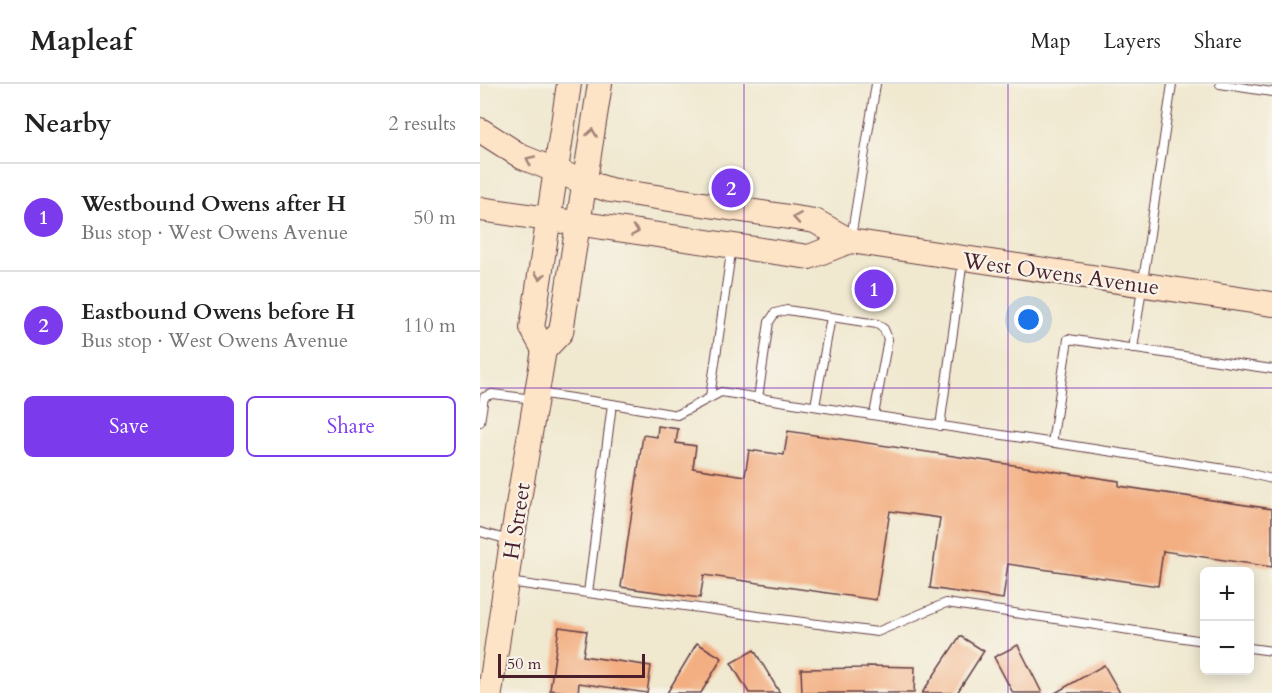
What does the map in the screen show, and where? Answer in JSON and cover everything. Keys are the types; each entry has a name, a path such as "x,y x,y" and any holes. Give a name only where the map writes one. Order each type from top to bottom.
{"main road":[{"path":"544,350 532,328 569,84"},
{"name":"H Street","path":"490,693 512,541 544,350 561,332 600,84"},
{"name":"West Owens Avenue","path":"480,130 522,157 555,172 610,190 814,221 850,241 1272,304"},
{"path":"480,209 809,257 850,241"}],"lane":[{"path":"850,241 876,84"},
{"path":"1133,349 1172,84"},
{"path":"1220,84 1272,92"},
{"path":"710,397 732,246"},
{"path":"940,426 963,259"},
{"path":"759,398 770,321 775,313 787,310 877,324 884,329 888,339 874,415"},
{"path":"815,406 831,317"},
{"path":"1052,443 1068,339 1272,369"},
{"path":"480,422 484,397 492,393 537,396 676,414 721,392 1238,471 1272,479"},
{"path":"588,593 612,405"},
{"path":"480,532 512,541"},
{"path":"506,582 877,632 946,603 1200,639"},
{"path":"1254,649 1272,651"}],"building":[{"path":"658,426 678,429 676,443 696,446 693,468 745,476 749,450 784,455 788,431 1119,481 1119,486 1272,509 1272,567 1163,551 1158,586 1008,564 1003,599 930,588 940,518 890,511 876,600 704,575 700,598 621,587 643,435 657,437"},
{"path":"559,627 587,631 583,656 651,666 647,693 579,683 578,693 550,690"},
{"path":"960,636 984,651 957,693 922,693"},
{"path":"697,643 722,658 701,693 667,693"},
{"path":"1018,645 1042,693 1013,693 994,657"},
{"path":"754,650 780,693 749,693 731,663"},
{"path":"1104,665 1120,693 1055,693"},
{"path":"867,666 915,667 914,693 802,693 801,669 867,668"}],"place":[{"name":"Eastbound Owens before H","path":"731,188"},
{"name":"Westbound Owens after H","path":"874,289"}]}
